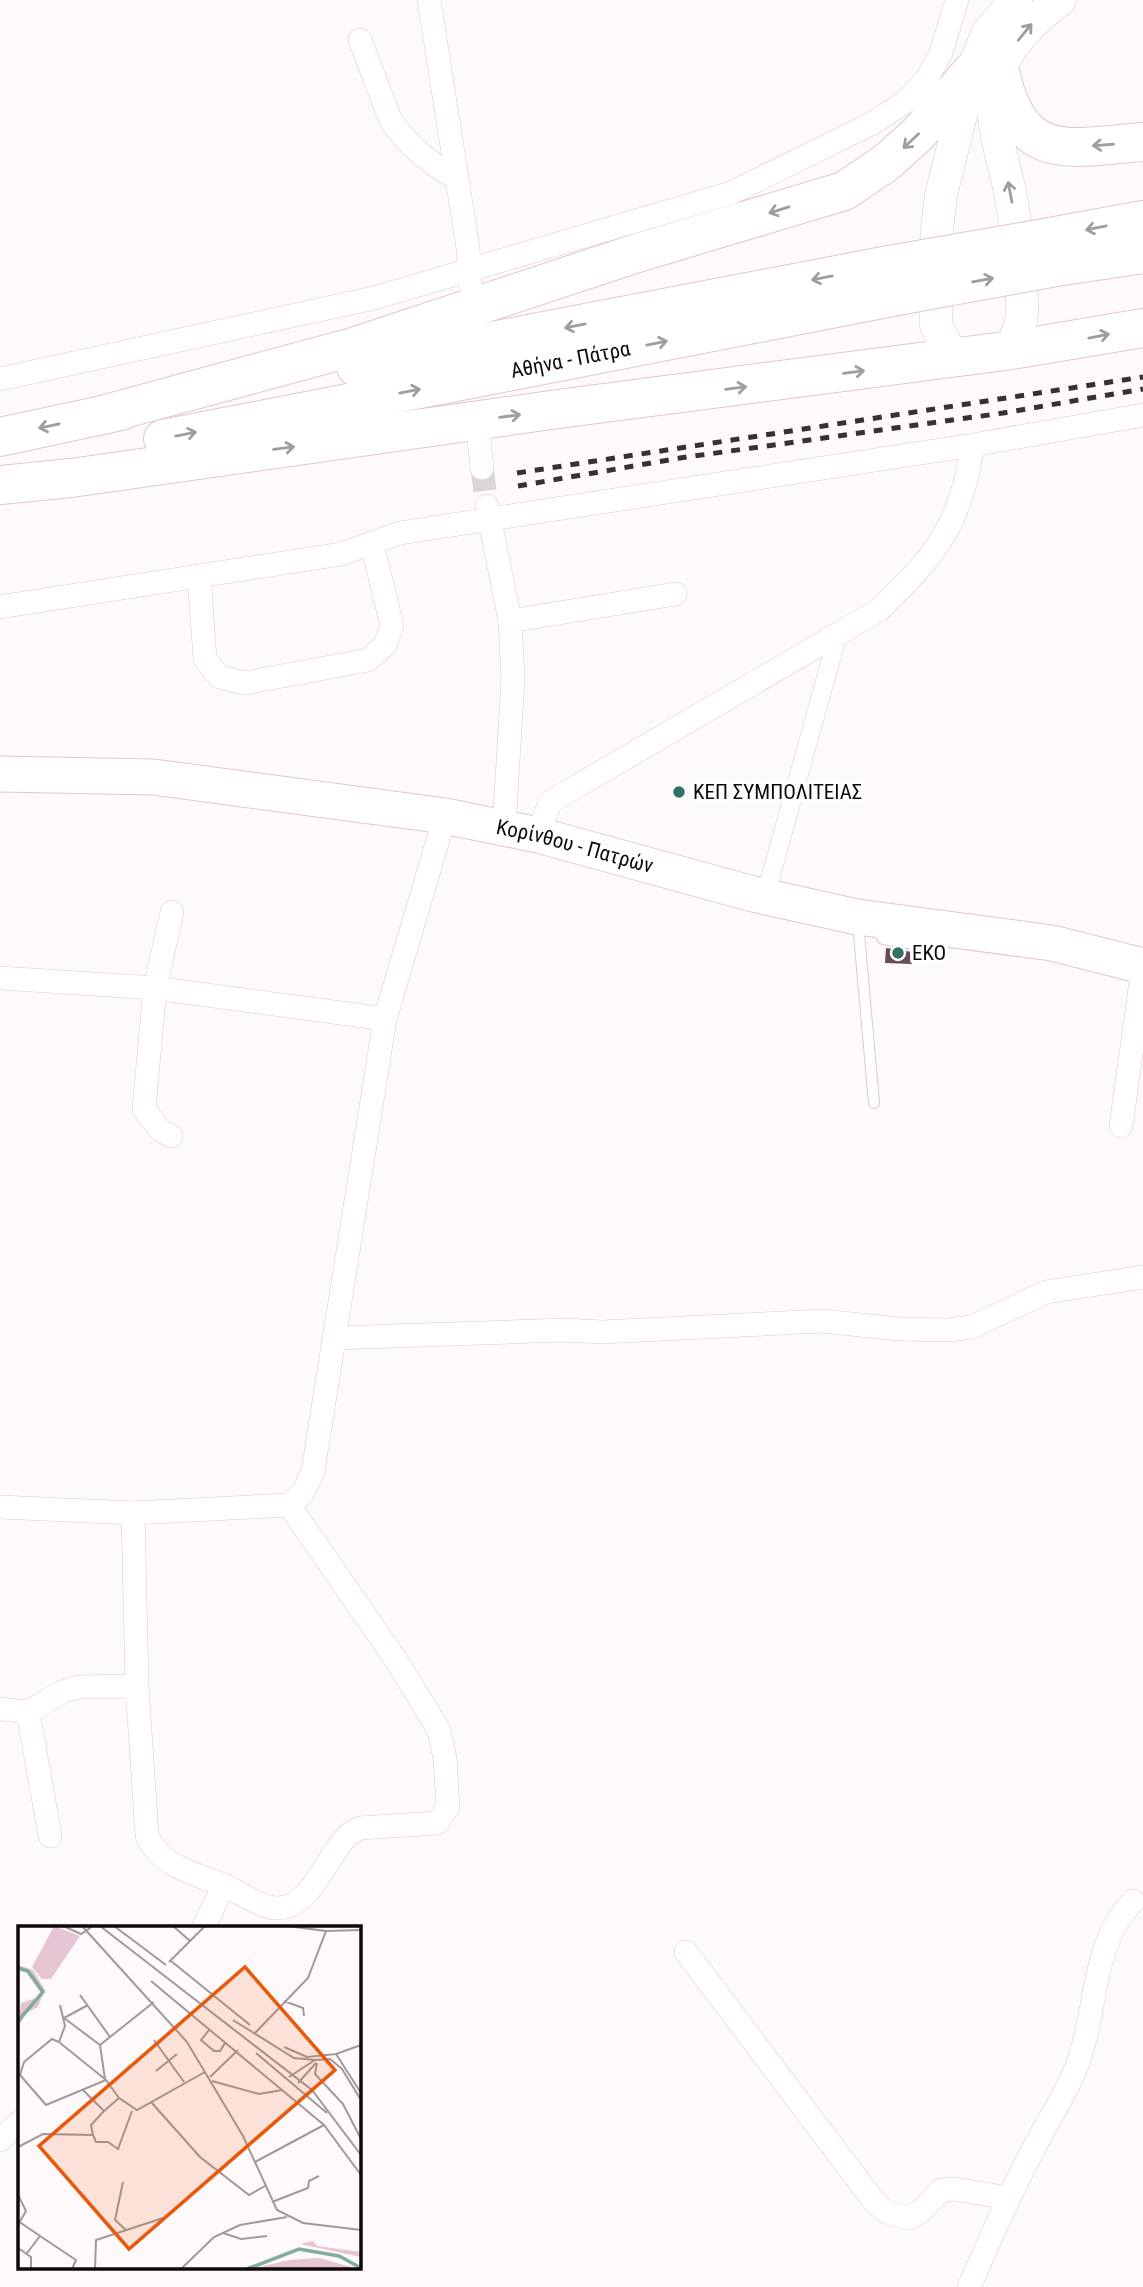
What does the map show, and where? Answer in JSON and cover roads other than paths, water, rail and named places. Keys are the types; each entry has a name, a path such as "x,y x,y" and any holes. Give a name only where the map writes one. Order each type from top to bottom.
{"highway":[{"path":"98,416 353,347 634,254 844,191 887,162 986,72 1021,126 1039,139 1063,148 1143,142"},
{"name":"Αθήνα - Πάτρα","path":"0,437 98,416 1053,252 1143,220"},
{"name":"Αθήνα - Πάτρα","path":"1053,252 1143,254"},
{"name":"Αθήνα - Πάτρα","path":"0,475 98,451 890,281"},
{"path":"0,485 960,358 1143,328"}],"main road":[{"path":"1005,351 1019,332 1023,317 1016,225 986,72 988,32 1016,0"},
{"path":"960,358 948,348 936,326 937,229 947,166 986,72 1013,47 1030,25 1060,0"},
{"name":"Κορίνθου - Πατρών","path":"0,775 153,777 445,816 538,835 765,897 864,918 1052,943 1143,966"}],"street":[{"path":"429,0 456,178 471,301"},
{"path":"0,379 374,299 731,192 873,123 905,102 926,80 941,53 957,0"},
{"path":"360,40 390,119 397,130 427,161 456,178"},
{"path":"0,607 341,554 400,533 489,513 973,445 1143,415"},
{"path":"479,440 482,468"},
{"path":"538,835 550,802 879,610 922,566 947,534 960,508 973,445"},
{"path":"489,513 510,621 513,678 504,828"},
{"path":"199,576 205,659 219,677 245,683 344,665 368,660 377,654 389,637 392,625 372,544"},
{"path":"510,621 675,594"},
{"path":"765,897 838,634"},
{"path":"0,1507 134,1513 289,1505 303,1493 313,1471 385,1019 445,816"},
{"path":"171,1136 150,1121 144,1109 155,988 172,912"},
{"path":"1121,1126 1143,966"},
{"path":"0,978 155,988 385,1019"},
{"path":"335,1338 564,1330 603,1332 709,1324 760,1325 822,1321 899,1329 948,1330 972,1327 1046,1292 1143,1277"},
{"path":"134,1513 137,1686 147,1835 150,1844 160,1857 267,1906 290,1906 300,1899 351,1833 360,1828 438,1823 449,1807 445,1759 439,1730 396,1660 289,1505"},
{"path":"0,1710 28,1712 62,1692 78,1687 137,1686"},
{"path":"28,1712 50,1836"},
{"path":"204,1926 224,1885"},
{"path":"969,2287 1008,2198 1057,2110 1079,2062 1087,2034 1091,2000 1109,1935 1116,1919 1133,1901"},
{"path":"267,1906 274,1926"},
{"path":"686,1952 873,2200 886,2212 909,2218 921,2211 941,2190 1008,2198"},
{"path":"0,2140 18,2124"}],"lane":[{"path":"864,918 874,1103"}],"tunnel":[{"path":"482,468 487,506"}],"railway":[{"path":"517,473 1143,377"},
{"path":"518,486 680,458 1003,413 1143,389"}],"place":[{"name":"ΚΕΠ ΣΥΜΠΟΛΙΤΕΙΑΣ","path":"679,792"},
{"name":"EKO","path":"898,953"}]}
